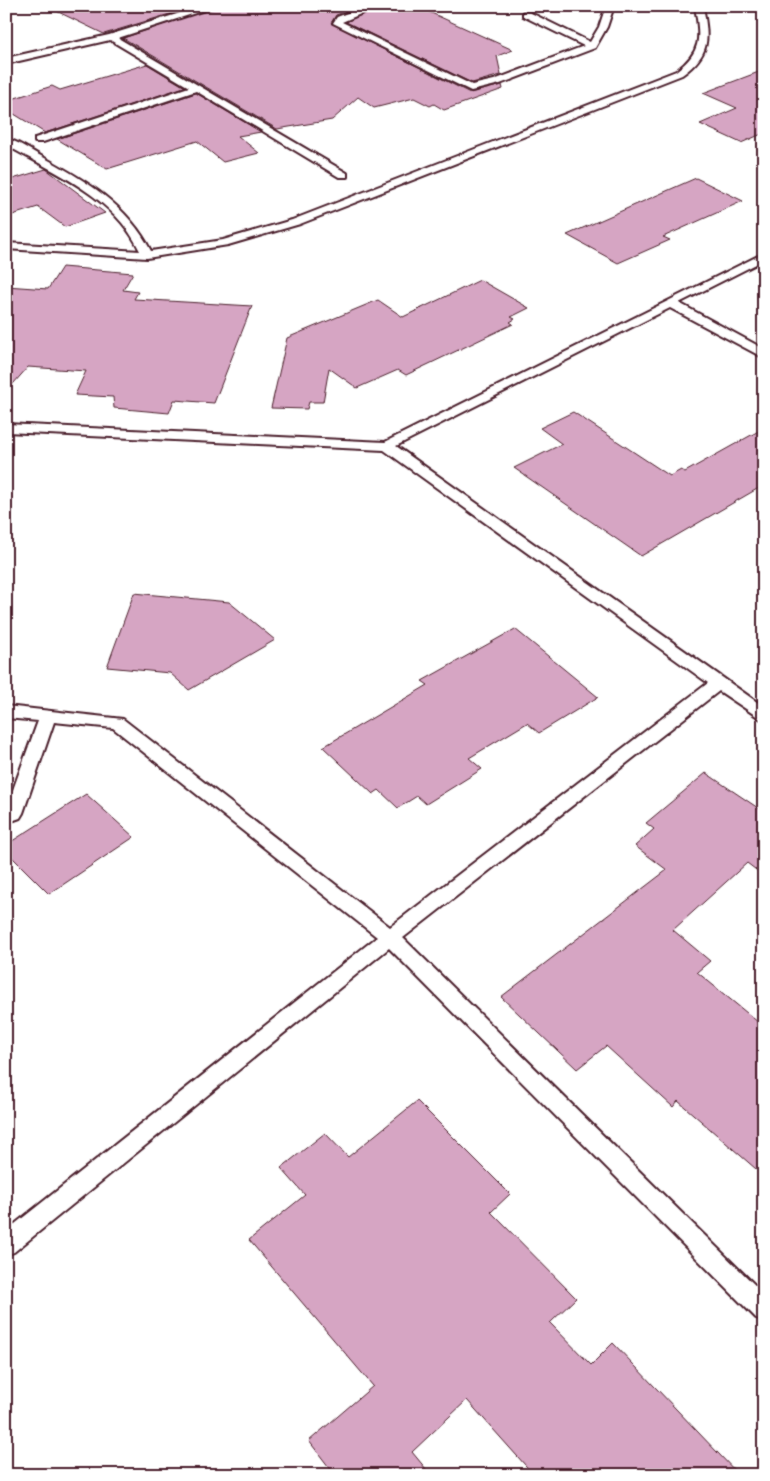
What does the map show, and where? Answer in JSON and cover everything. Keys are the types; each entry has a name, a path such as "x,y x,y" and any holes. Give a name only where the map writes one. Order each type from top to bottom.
{"lane":[{"path":"6,61 111,37 213,6"},
{"path":"375,6 340,19 337,23 471,88 497,82 592,46 603,27 610,6"},
{"path":"6,246 147,255 224,243 296,222 679,73 698,58 703,49 700,6"},
{"path":"526,14 592,46"},
{"path":"111,37 343,175"},
{"path":"39,140 196,88"},
{"path":"6,141 80,184 116,209 136,230 147,255"},
{"path":"6,428 387,446 764,256"},
{"path":"670,303 764,354"},
{"path":"387,446 764,715"},
{"path":"6,1245 390,937 718,683"},
{"path":"6,712 117,723 390,937 764,1310"},
{"path":"6,817 14,813 48,716"}],"building":[{"path":"46,6 196,6 104,34"},
{"path":"219,6 360,6 336,15 331,23 470,93 502,85 503,89 444,110 434,104 430,106 414,98 374,108 358,97 332,120 277,129 123,38"},
{"path":"381,6 416,6 513,50 497,56 501,75 472,83 346,22"},
{"path":"147,64 185,87 45,133 6,109 6,101 52,86 60,90"},
{"path":"764,70 764,133 741,143 700,124 737,108 703,93"},
{"path":"196,93 261,132 238,136 259,153 223,162 197,141 107,169 57,139"},
{"path":"46,169 105,213 65,227 38,207 6,217 6,181"},
{"path":"696,178 743,201 663,237 670,240 618,263 567,235"},
{"path":"62,267 133,273 123,290 138,292 134,299 252,306 214,403 174,400 169,413 114,408 113,397 75,395 86,371 28,367 6,392 6,286 48,289"},
{"path":"480,280 529,308 511,317 515,319 510,322 513,324 406,375 398,370 357,388 329,368 323,402 309,402 307,409 271,408 287,338 378,300 403,317"},
{"path":"573,412 670,476 681,470 685,472 764,428 764,485 641,556 514,468 562,444 540,428"},
{"path":"134,593 229,602 275,640 189,690 170,673 107,667"},
{"path":"515,629 598,697 539,733 527,723 469,758 482,769 426,804 417,796 398,808 379,790 373,794 323,747 428,685 422,681"},
{"path":"706,773 764,812 764,876 747,863 673,930 710,961 697,972 764,1027 764,1176 678,1101 673,1107 606,1046 577,1069 501,997 667,870 635,846 654,829 646,823"},
{"path":"86,794 134,837 49,894 6,851 6,845"},
{"path":"417,1101 510,1194 491,1212 576,1298 550,1323 591,1365 613,1343 739,1475 534,1475 467,1400 412,1452 431,1475 335,1475 309,1441 373,1386 249,1240 305,1195 281,1168 325,1133 348,1157"}]}
